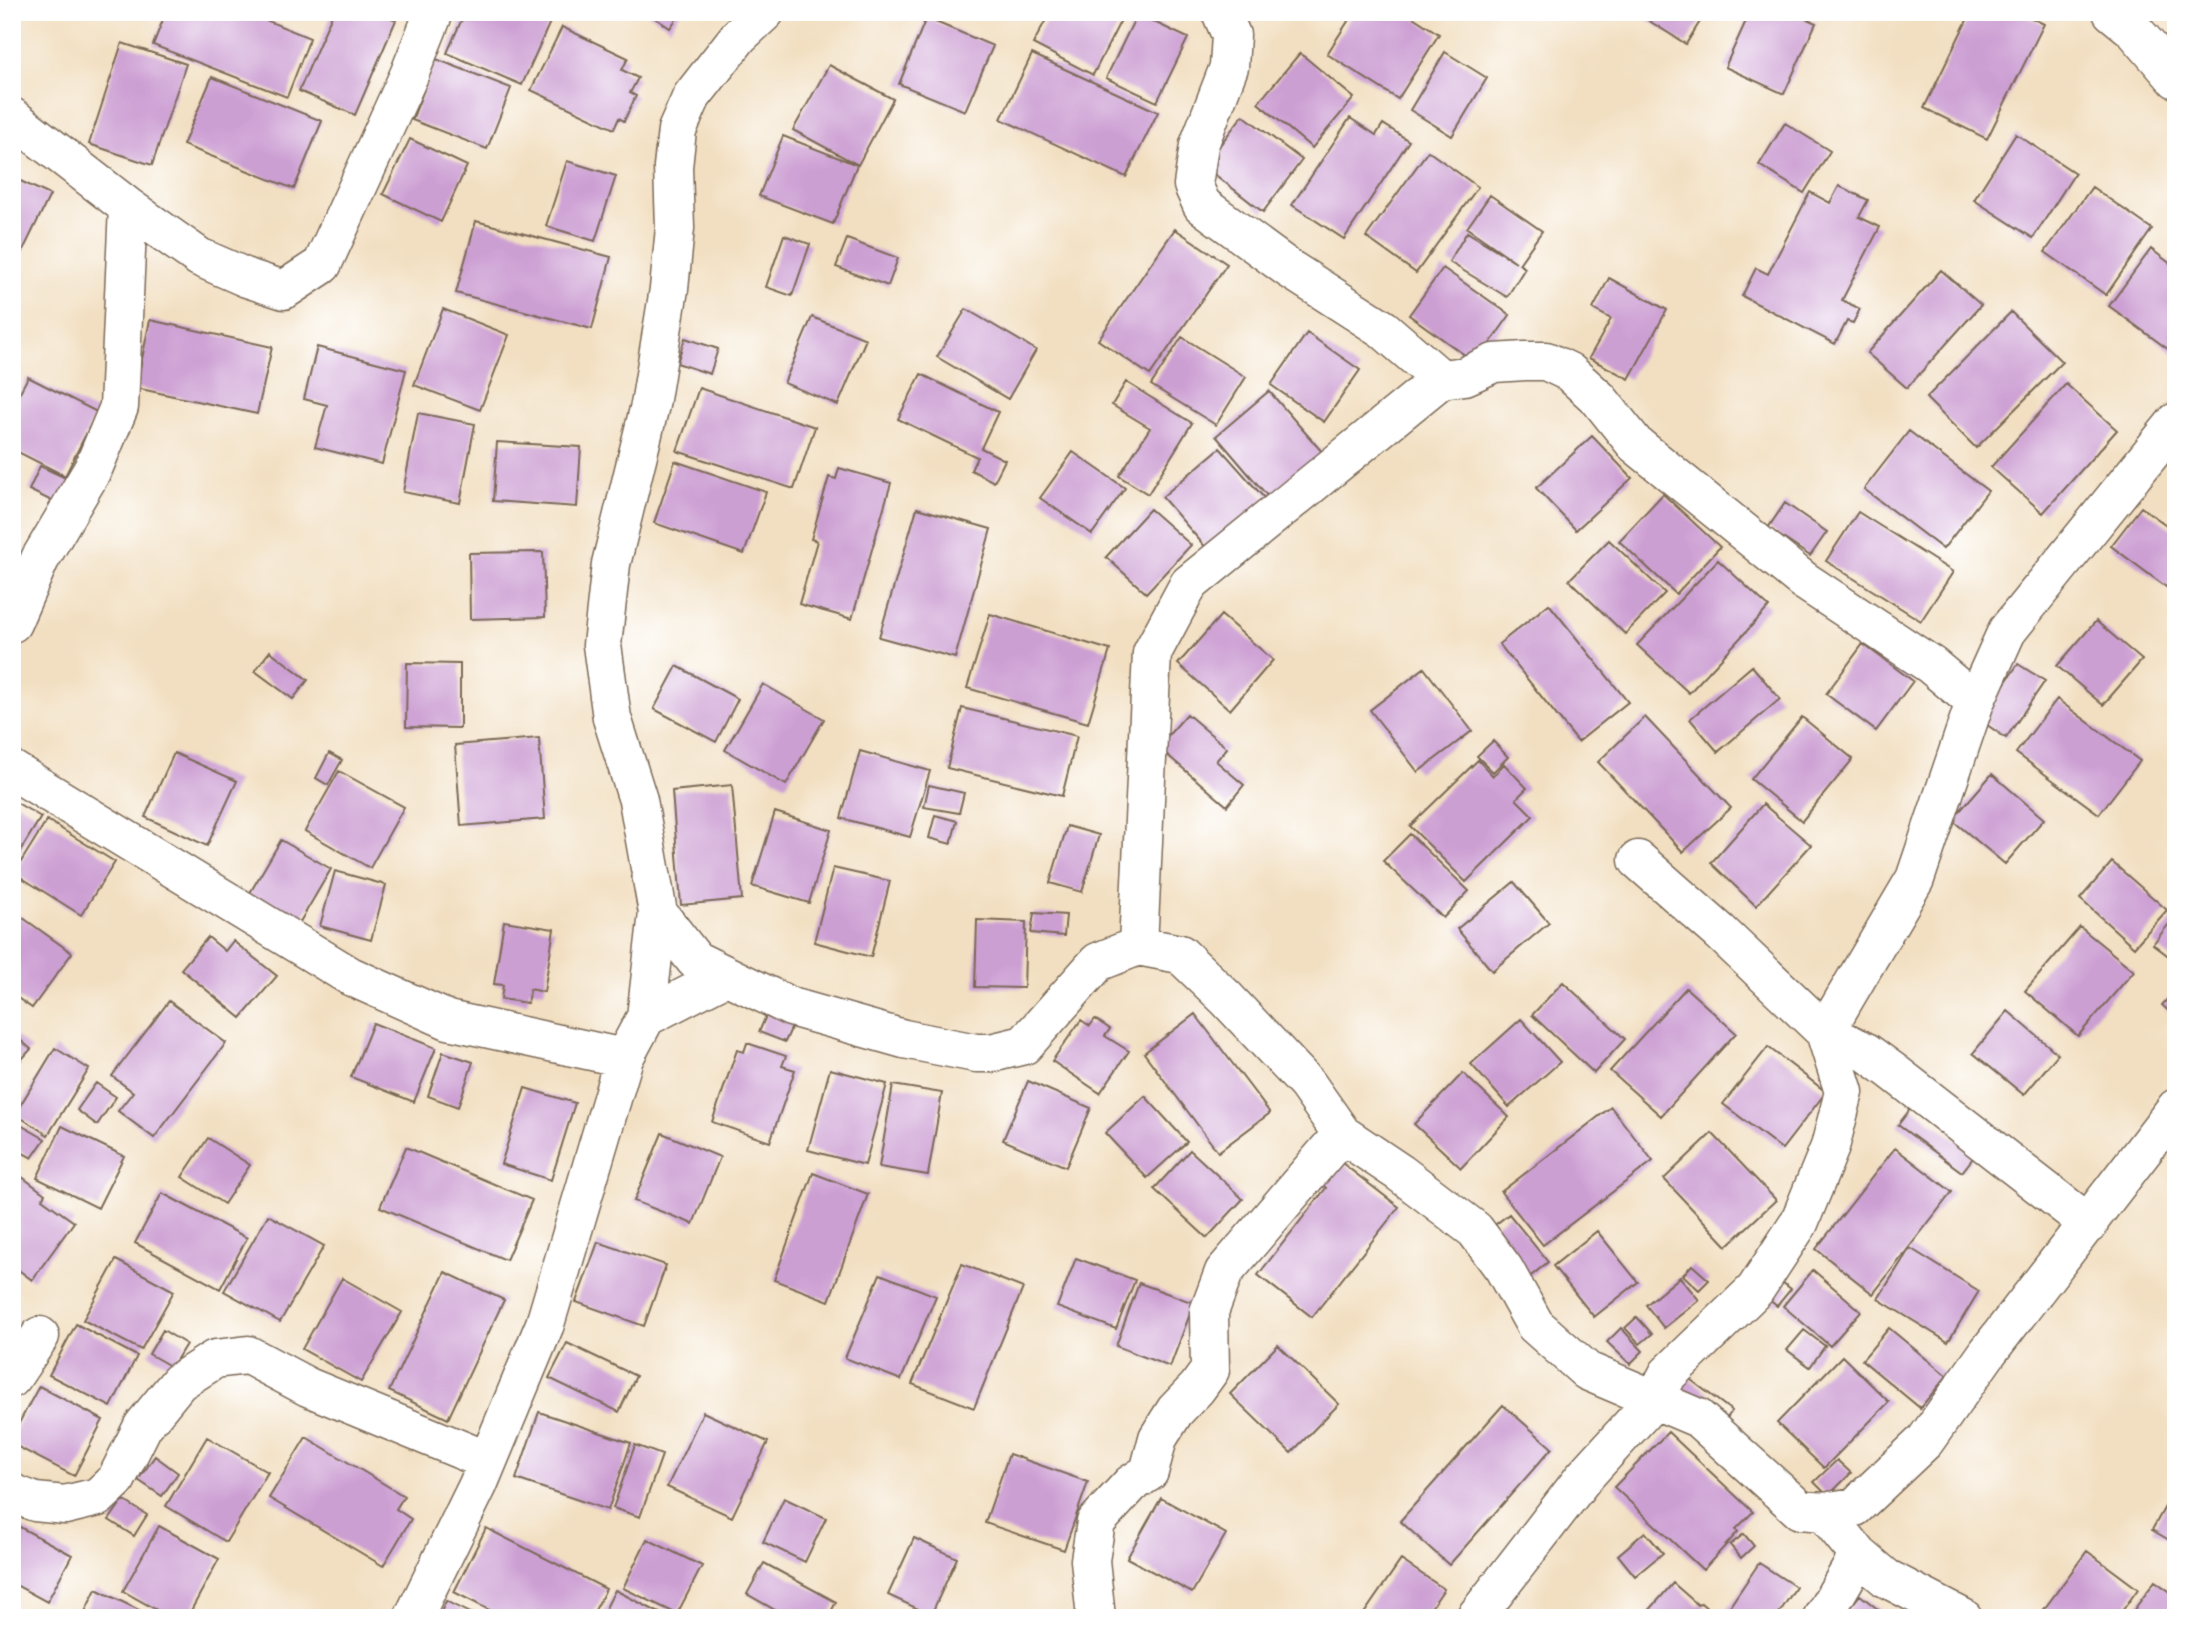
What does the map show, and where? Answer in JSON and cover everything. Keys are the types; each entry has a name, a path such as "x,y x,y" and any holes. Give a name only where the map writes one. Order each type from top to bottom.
{"street":[{"path":"12,117 128,207 199,257 247,278 284,290 322,265 409,75 434,12"},
{"path":"412,1618 488,1461 545,1324 624,1058 646,1017 658,913 638,800 612,718 602,646 611,564 650,405 669,289 675,228 673,167 677,130 692,96 739,37 765,12"},
{"path":"1221,12 1231,34 1229,67 1199,145 1194,185 1202,205 1288,268 1382,329 1441,379"},
{"path":"2112,12 2133,29 2176,79"},
{"path":"12,623 40,559 93,469 119,407 128,207"},
{"path":"1138,947 1152,653 1189,584 1441,379 1465,376 1494,363 1546,361 1569,372 1600,399 1635,444 1803,580 1931,665 1975,702"},
{"path":"1475,1618 1584,1477 1655,1399 1668,1374 1755,1290 1800,1223 1830,1147 1844,1092 1825,1032 1915,880 1975,702 2007,631 2176,422"},
{"path":"12,770 350,976 448,1020 624,1058"},
{"path":"1638,859 1720,932 1825,1032 1866,1052 2089,1224"},
{"path":"658,913 695,960 791,1007 904,1039 976,1053 991,1053 1024,1045 1098,962 1138,947 1180,954 1227,999 1307,1084 1342,1134 1400,1173 1475,1230 1504,1269 1535,1325 1587,1371 1698,1418 1800,1510 1824,1512 1855,1507 1925,1441 1987,1352 2089,1224 2176,1108"},
{"path":"646,1017 726,976"},
{"path":"1096,1618 1090,1560 1096,1522 1131,1484 1149,1472 1158,1438 1169,1420 1210,1370 1209,1312 1224,1272 1342,1134"},
{"path":"12,1378 40,1336"},
{"path":"12,1493 35,1502 65,1505 98,1497 116,1480 144,1426 179,1382 215,1359 248,1355 308,1387 488,1461"},
{"path":"1824,1512 1859,1555 1886,1578 1963,1618"},
{"path":"1822,1618 1859,1555"}],"building":[{"path":"166,12 246,12 310,38 287,97 153,45"},
{"path":"333,12 377,12 396,20 355,115 299,91"},
{"path":"465,12 528,12 550,22 522,85 447,53"},
{"path":"646,12 681,12 670,28"},
{"path":"1050,12 1125,12 1093,75 1033,44"},
{"path":"1354,12 1405,12 1439,34 1398,99 1327,54"},
{"path":"1635,12 1706,12 1686,44"},
{"path":"1750,12 1791,12 1816,23 1784,94 1725,67"},
{"path":"1971,12 2019,12 2044,24 1987,139 1924,108"},
{"path":"1137,14 1188,38 1157,102 1106,78"},
{"path":"926,18 993,46 965,111 899,84"},
{"path":"562,27 628,58 622,70 638,78 630,93 636,96 624,121 619,118 614,129 531,90"},
{"path":"122,43 186,64 152,165 89,144"},
{"path":"1445,52 1487,78 1452,136 1410,110"},
{"path":"1300,53 1354,98 1312,148 1258,103"},
{"path":"1032,54 1158,112 1126,177 1001,119"},
{"path":"436,59 511,88 487,149 412,120"},
{"path":"829,65 893,99 858,165 793,130"},
{"path":"212,77 322,121 294,189 183,145"},
{"path":"1243,115 1302,160 1263,212 1204,166"},
{"path":"1350,118 1376,135 1383,124 1409,141 1344,239 1292,205"},
{"path":"1785,123 1830,151 1804,193 1759,165"},
{"path":"2016,134 2075,173 2033,238 1974,200"},
{"path":"783,136 857,165 833,224 759,196"},
{"path":"410,139 467,166 441,222 383,194"},
{"path":"1428,151 1478,187 1416,273 1366,237"},
{"path":"567,161 616,176 595,241 546,226"},
{"path":"12,177 50,195 12,273"},
{"path":"1839,186 1868,200 1859,217 1880,227 1842,300 1860,309 1853,323 1847,321 1835,344 1742,296 1756,268 1768,274 1810,192 1830,203"},
{"path":"2092,187 2152,229 2106,295 2045,252"},
{"path":"1490,195 1542,231 1519,264 1525,268 1507,297 1449,262 1467,232 1516,262 1467,228"},
{"path":"476,221 611,257 592,329 456,293"},
{"path":"1175,229 1227,264 1150,375 1098,340"},
{"path":"784,235 810,244 792,296 766,287"},
{"path":"847,239 898,258 888,286 836,267"},
{"path":"2151,249 2176,268 2176,355 2109,306"},
{"path":"1443,268 1510,315 1476,363 1409,315"},
{"path":"1941,270 1981,305 1907,388 1867,353"},
{"path":"1609,278 1667,310 1629,379 1589,358 1611,319 1593,309"},
{"path":"443,309 509,335 480,410 414,385"},
{"path":"966,309 1036,350 1008,399 937,357"},
{"path":"2011,312 2062,362 1976,448 1926,398"},
{"path":"812,317 866,339 838,405 784,383"},
{"path":"150,320 272,347 257,414 136,388"},
{"path":"1307,333 1360,370 1324,422 1271,385"},
{"path":"1182,337 1246,377 1216,425 1151,385"},
{"path":"685,338 718,349 710,374 677,363"},
{"path":"317,347 406,370 382,464 315,447 327,405 304,399"},
{"path":"921,374 998,412 981,448 1005,460 994,482 971,470 977,457 898,419"},
{"path":"28,377 97,412 65,476 12,449 12,407"},
{"path":"1126,382 1192,423 1148,494 1119,476 1150,428 1112,405"},
{"path":"2066,384 2117,430 2043,513 1991,467"},
{"path":"699,388 815,427 794,489 677,451"},
{"path":"1269,391 1323,453 1270,499 1216,436"},
{"path":"418,413 475,424 460,503 403,492"},
{"path":"1909,431 1988,491 1943,549 1864,489"},
{"path":"1592,436 1632,478 1576,530 1536,488"},
{"path":"497,442 581,447 577,507 493,501"},
{"path":"1220,448 1266,500 1208,550 1162,497"},
{"path":"1073,452 1125,488 1092,534 1040,498"},
{"path":"675,461 766,492 744,554 654,523"},
{"path":"40,466 72,481 60,505 29,490"},
{"path":"839,468 891,483 852,619 799,604 817,541 811,539 829,477 836,479"},
{"path":"1663,494 1720,547 1676,594 1619,541"},
{"path":"1785,503 1827,532 1810,556 1768,528"},
{"path":"2141,507 2176,532 2176,579 2169,589 2111,546"},
{"path":"917,508 991,529 955,658 879,637"},
{"path":"1150,509 1191,545 1146,593 1106,557"},
{"path":"1858,512 1953,572 1921,621 1826,561"},
{"path":"1609,540 1665,593 1625,634 1569,580"},
{"path":"543,552 545,617 470,619 469,553"},
{"path":"1718,560 1769,607 1689,693 1637,645"},
{"path":"1549,604 1628,702 1578,742 1499,644"},
{"path":"990,614 1110,650 1088,723 967,688"},
{"path":"1221,615 1273,660 1230,710 1178,664"},
{"path":"2096,621 2142,660 2103,705 2057,666"},
{"path":"1863,644 1913,681 1876,731 1826,694"},
{"path":"270,651 308,680 293,699 255,671"},
{"path":"407,663 460,664 460,728 406,727"},
{"path":"2018,664 2045,681 2006,738 1980,720"},
{"path":"677,666 738,699 716,742 654,709"},
{"path":"1752,666 1780,699 1718,752 1690,719"},
{"path":"1424,668 1472,731 1418,772 1370,710"},
{"path":"763,684 824,719 786,785 725,750"},
{"path":"2057,699 2140,761 2099,814 2016,753"},
{"path":"962,708 1077,736 1062,796 947,768"},
{"path":"1187,714 1227,748 1216,761 1244,785 1227,806 1158,747"},
{"path":"1645,717 1731,808 1683,852 1598,762"},
{"path":"1802,717 1853,759 1802,821 1751,779"},
{"path":"539,738 545,819 461,826 455,745"},
{"path":"1493,741 1508,757 1493,772 1477,756"},
{"path":"860,751 930,771 910,837 841,818"},
{"path":"174,753 237,781 207,846 145,817"},
{"path":"329,753 342,760 328,785 316,778"},
{"path":"1478,760 1493,776 1504,764 1527,788 1516,799 1533,816 1466,882 1410,826"},
{"path":"339,771 404,807 370,868 305,831"},
{"path":"1992,774 2044,819 2005,864 1952,820"},
{"path":"732,785 742,899 681,905 672,791"},
{"path":"929,785 964,793 959,813 924,807"},
{"path":"12,800 41,817 12,864"},
{"path":"1763,804 1811,845 1756,906 1711,863"},
{"path":"775,812 831,830 809,903 752,886"},
{"path":"935,815 957,821 951,844 929,838"},
{"path":"47,820 115,862 81,915 14,873"},
{"path":"1067,826 1099,835 1082,892 1050,883"},
{"path":"1410,834 1469,891 1443,918 1383,861"},
{"path":"281,840 331,869 294,932 244,903"},
{"path":"2112,862 2167,910 2134,947 2080,899"},
{"path":"833,868 890,881 871,957 814,942"},
{"path":"335,871 386,885 371,940 320,926"},
{"path":"1514,882 1549,923 1492,971 1457,929"},
{"path":"12,910 72,953 32,1008 12,994"},
{"path":"1034,913 1066,915 1064,936 1031,933"},
{"path":"2176,915 2176,962 2153,944"},
{"path":"977,920 1026,922 1024,988 975,987"},
{"path":"504,921 554,929 544,992 530,989 527,1003 501,999 503,985 494,984"},
{"path":"2080,927 2134,971 2078,1036 2025,991"},
{"path":"208,937 225,951 233,941 277,976 241,1018 181,969"},
{"path":"1563,982 1625,1039 1594,1073 1532,1015"},
{"path":"1686,988 1736,1033 1661,1116 1610,1071"},
{"path":"2171,995 2176,999 2176,1018 2162,1005"},
{"path":"169,1001 226,1043 154,1138 118,1111 133,1092 112,1076"},
{"path":"768,1011 794,1022 785,1042 759,1032"},
{"path":"2008,1011 2058,1054 2024,1095 1973,1053"},
{"path":"1195,1014 1270,1113 1218,1152 1144,1053"},
{"path":"1095,1019 1110,1029 1105,1036 1129,1051 1100,1093 1052,1061 1081,1020 1090,1026"},
{"path":"1521,1019 1560,1062 1509,1107 1471,1064"},
{"path":"373,1023 436,1048 414,1102 351,1077"},
{"path":"12,1033 31,1049 12,1070"},
{"path":"747,1043 786,1056 782,1066 795,1070 770,1142 712,1122 737,1050 744,1052"},
{"path":"1768,1047 1826,1092 1782,1149 1723,1104"},
{"path":"55,1048 89,1069 48,1135 15,1114"},
{"path":"443,1052 473,1062 458,1107 428,1096"},
{"path":"830,1069 887,1084 865,1165 808,1150"},
{"path":"1463,1073 1509,1117 1461,1168 1414,1124"},
{"path":"1028,1081 1091,1108 1066,1167 1003,1140"},
{"path":"96,1083 116,1097 97,1125 77,1110"},
{"path":"893,1085 942,1093 928,1175 879,1167"},
{"path":"525,1088 575,1103 551,1180 501,1164"},
{"path":"1145,1096 1187,1142 1147,1178 1105,1133"},
{"path":"1611,1107 1653,1161 1543,1245 1501,1192"},
{"path":"1912,1107 1976,1154 1962,1172 1898,1125"},
{"path":"12,1120 45,1139 32,1158 12,1147"},
{"path":"62,1126 124,1156 98,1208 37,1178"},
{"path":"662,1133 720,1157 693,1224 634,1201"},
{"path":"1712,1133 1776,1200 1727,1246 1664,1179"},
{"path":"208,1138 250,1165 224,1204 182,1177"},
{"path":"406,1147 532,1200 506,1260 380,1207"},
{"path":"1895,1148 1952,1192 1873,1294 1816,1249"},
{"path":"1190,1150 1243,1199 1207,1238 1154,1189"},
{"path":"1333,1156 1399,1207 1312,1317 1258,1275 1326,1188 1315,1179"},
{"path":"14,1171 45,1194 42,1199 74,1222 32,1280 12,1265"},
{"path":"813,1173 868,1194 829,1301 774,1280"},
{"path":"162,1193 247,1238 220,1289 135,1243"},
{"path":"1509,1214 1548,1262 1526,1280 1486,1232"},
{"path":"268,1215 324,1246 280,1322 224,1291"},
{"path":"1597,1231 1638,1282 1594,1317 1553,1266"},
{"path":"598,1242 666,1265 644,1326 576,1302"},
{"path":"1910,1248 1979,1291 1948,1342 1878,1299"},
{"path":"1076,1258 1135,1280 1116,1329 1057,1307"},
{"path":"116,1260 174,1291 141,1350 83,1320"},
{"path":"962,1264 1023,1288 974,1408 912,1384"},
{"path":"1692,1265 1709,1280 1699,1290 1683,1275"},
{"path":"1813,1270 1861,1311 1830,1346 1783,1306"},
{"path":"445,1272 504,1300 448,1419 389,1391"},
{"path":"880,1274 936,1296 901,1380 845,1358"},
{"path":"1774,1276 1791,1289 1777,1306 1760,1293"},
{"path":"1680,1277 1699,1300 1664,1328 1646,1305"},
{"path":"342,1278 402,1312 361,1382 302,1349"},
{"path":"1139,1283 1194,1303 1170,1367 1116,1346"},
{"path":"1637,1317 1652,1334 1640,1344 1625,1328"},
{"path":"76,1324 137,1356 111,1407 49,1375"},
{"path":"1621,1328 1643,1351 1630,1364 1607,1342"},
{"path":"1889,1328 1947,1376 1920,1408 1862,1360"},
{"path":"163,1330 186,1344 172,1367 149,1354"},
{"path":"1804,1330 1825,1346 1810,1367 1787,1350"},
{"path":"567,1343 636,1376 619,1412 549,1378"},
{"path":"1278,1345 1339,1404 1291,1453 1230,1394"},
{"path":"1842,1356 1889,1402 1824,1468 1777,1423"},
{"path":"1687,1377 1732,1411 1719,1429 1674,1395"},
{"path":"39,1386 103,1420 74,1476 12,1444 12,1436"},
{"path":"1503,1405 1552,1448 1449,1565 1400,1521"},
{"path":"539,1412 631,1443 608,1510 516,1479"},
{"path":"703,1412 768,1442 732,1517 667,1487"},
{"path":"1668,1432 1753,1512 1703,1570 1614,1487"},
{"path":"207,1437 268,1472 226,1542 166,1506"},
{"path":"306,1437 404,1496 396,1509 411,1519 383,1566 269,1498"},
{"path":"635,1445 662,1455 640,1517 613,1508"},
{"path":"1009,1454 1088,1482 1064,1550 985,1523"},
{"path":"155,1456 178,1473 162,1496 138,1480"},
{"path":"1837,1460 1851,1473 1828,1496 1814,1482"},
{"path":"2176,1487 2176,1544 2152,1530"},
{"path":"784,1498 826,1518 805,1562 763,1542"},
{"path":"1161,1498 1226,1534 1192,1593 1127,1558"},
{"path":"123,1500 147,1515 134,1536 109,1520"},
{"path":"16,1525 72,1555 47,1602 12,1583 12,1532"},
{"path":"159,1526 219,1559 187,1618 171,1618 123,1591"},
{"path":"486,1528 606,1589 591,1618 505,1618 454,1592"},
{"path":"1645,1532 1663,1553 1635,1576 1618,1555"},
{"path":"1744,1534 1754,1546 1741,1558 1730,1545"},
{"path":"914,1538 957,1558 931,1615 888,1595"},
{"path":"647,1539 702,1566 677,1614 623,1588"},
{"path":"2087,1551 2138,1589 2117,1618 2049,1618 2042,1612"},
{"path":"1401,1560 1444,1589 1424,1618 1361,1618"},
{"path":"764,1563 836,1602 828,1618 789,1618 747,1594"},
{"path":"1759,1563 1796,1587 1776,1618 1722,1618"},
{"path":"2155,1581 2176,1596 2176,1618 2128,1618"},
{"path":"1673,1583 1718,1618 1655,1618 1648,1612"},
{"path":"96,1589 143,1612 140,1618 82,1618"},
{"path":"615,1590 669,1618 601,1618"},
{"path":"1860,1595 1889,1618 1842,1618"},
{"path":"446,1601 480,1618 438,1618"}]}
